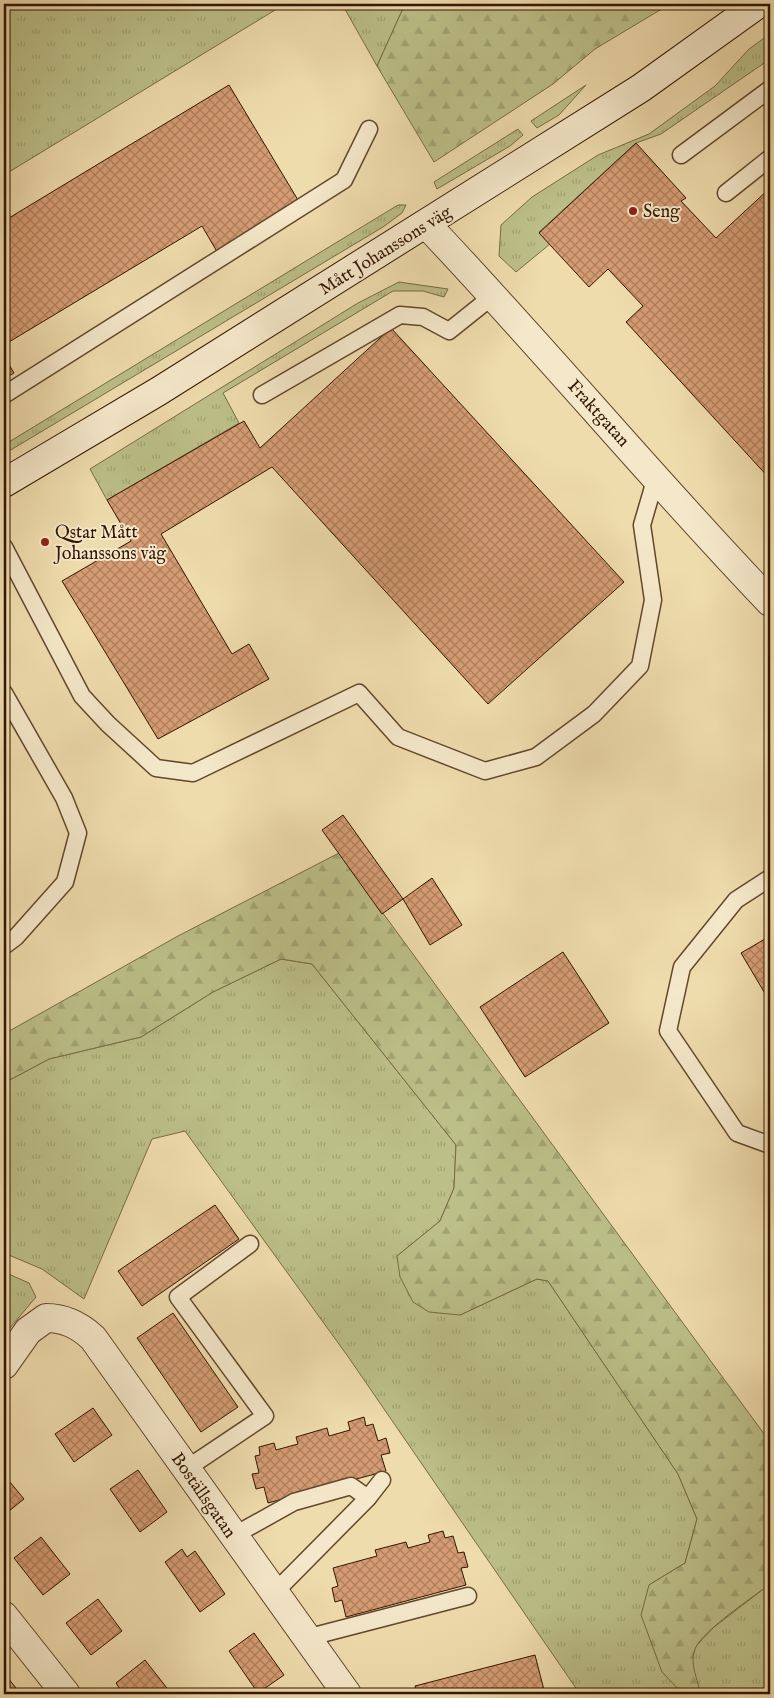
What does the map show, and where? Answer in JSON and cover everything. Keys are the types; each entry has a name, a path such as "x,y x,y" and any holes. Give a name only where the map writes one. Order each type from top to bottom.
{"street":[{"name":"Mått Johanssons väg","path":"4,483 159,391 641,88 758,4"},
{"name":"Fraktgatan","path":"426,224 494,295 770,602"},
{"name":"Boställsgatan","path":"4,1365 28,1330 46,1318 70,1322 84,1329 93,1338 347,1694"},
{"path":"4,1616 66,1694"}],"lane":[{"path":"681,155 770,89"},
{"path":"4,395 344,180 368,129"},
{"path":"726,193 770,158"},
{"path":"262,395 400,315 423,317 449,331 494,295"},
{"path":"4,547 82,696 108,724 156,768 193,773 359,693 398,737 485,771 536,757 594,714 640,666 653,600 642,525 656,477"},
{"path":"4,693 64,798 78,833 65,882 16,937 4,946"},
{"path":"770,878 736,900 682,967 668,1031 737,1133 770,1145"},
{"path":"186,1469 265,1416 178,1297 250,1244"},
{"path":"274,1593 368,1498 382,1480"},
{"path":"233,1536 294,1502 351,1486 368,1498"},
{"path":"306,1638 468,1596"}],"green space":[{"path":"4,4 285,4 4,175"},
{"path":"342,4 405,4 377,66"},
{"path":"405,4 670,4 595,49 553,84 434,162 377,66"},
{"path":"770,34 770,59 661,134 636,143 539,232 550,244 516,272 499,256 501,225 532,197 598,155 649,134 715,86 749,49"},
{"path":"586,85 559,115 537,128 531,121"},
{"path":"518,129 523,135 510,146 437,189 434,182"},
{"path":"398,205 406,205 402,213 383,227 4,454 4,445"},
{"path":"399,282 448,289 444,297 423,291 393,291 223,393 239,423 107,500 90,469 358,303"},
{"path":"339,853 770,1442 770,1584 708,1632 696,1647 693,1657 699,1688 683,1694 662,1672 641,1615 649,1585 685,1563 697,1519 678,1474 548,1281 537,1279 460,1315 429,1312 413,1302 400,1277 397,1256 440,1221 454,1188 456,1145 312,964 281,959 213,992 141,1037 49,1059 4,1083 4,1034 178,936"},
{"path":"281,959 312,964 456,1145 454,1188 440,1221 397,1256 460,1315 537,1279 548,1281 678,1474 697,1519 685,1563 649,1585 692,1659 696,1646 714,1627 770,1584 770,1694 580,1694 349,1358 185,1131 152,1139 84,1299 42,1269 4,1253 4,1083 49,1059 141,1037 213,992"},
{"path":"4,1272 29,1283 36,1297 4,1335"}],"building":[{"path":"229,85 301,205 219,255 202,226 4,345 4,221"},
{"path":"636,143 686,198 681,201 716,238 770,188 770,479 626,322 643,306 608,269 589,287 539,233"},
{"path":"391,328 624,582 488,704 272,467 161,534 232,654 249,644 269,679 158,739 62,581 131,541 107,500 244,421 260,448"},
{"path":"4,356 14,373 4,379"},
{"path":"343,815 403,899 382,914 322,830"},
{"path":"432,878 462,925 430,945 403,899"},
{"path":"770,936 770,1002 741,953"},
{"path":"563,952 609,1023 525,1077 480,1007"},
{"path":"215,1205 239,1239 142,1306 118,1271"},
{"path":"173,1313 238,1407 201,1432 137,1338"},
{"path":"93,1408 112,1435 74,1462 55,1434"},
{"path":"364,1417 366,1426 373,1424 378,1441 386,1438 390,1453 381,1455 386,1471 268,1503 264,1487 256,1489 252,1474 259,1473 255,1456 260,1455 259,1447 274,1443 276,1450 298,1444 296,1437 327,1428 329,1436 350,1430 348,1422"},
{"path":"138,1470 167,1512 140,1532 110,1489"},
{"path":"4,1475 24,1499 4,1515"},
{"path":"443,1531 445,1538 453,1536 458,1553 464,1552 468,1567 461,1568 466,1585 346,1617 342,1600 335,1602 332,1588 338,1586 333,1568 377,1556 375,1550 406,1542 408,1548 430,1542 428,1535"},
{"path":"41,1537 70,1574 43,1595 14,1558"},
{"path":"182,1549 187,1557 195,1551 225,1594 200,1612 165,1562"},
{"path":"98,1599 122,1631 91,1655 66,1623"},
{"path":"254,1633 284,1675 258,1693 229,1651"},
{"path":"535,1655 545,1694 417,1694 415,1686"},
{"path":"145,1660 170,1692 168,1694 123,1694 116,1683"},
{"path":"7,1677 21,1694 4,1694 4,1680"}],"place":[{"name":"Seng","path":"633,211"},
{"name":"Qstar Mått Johanssons väg","path":"45,542"}]}
